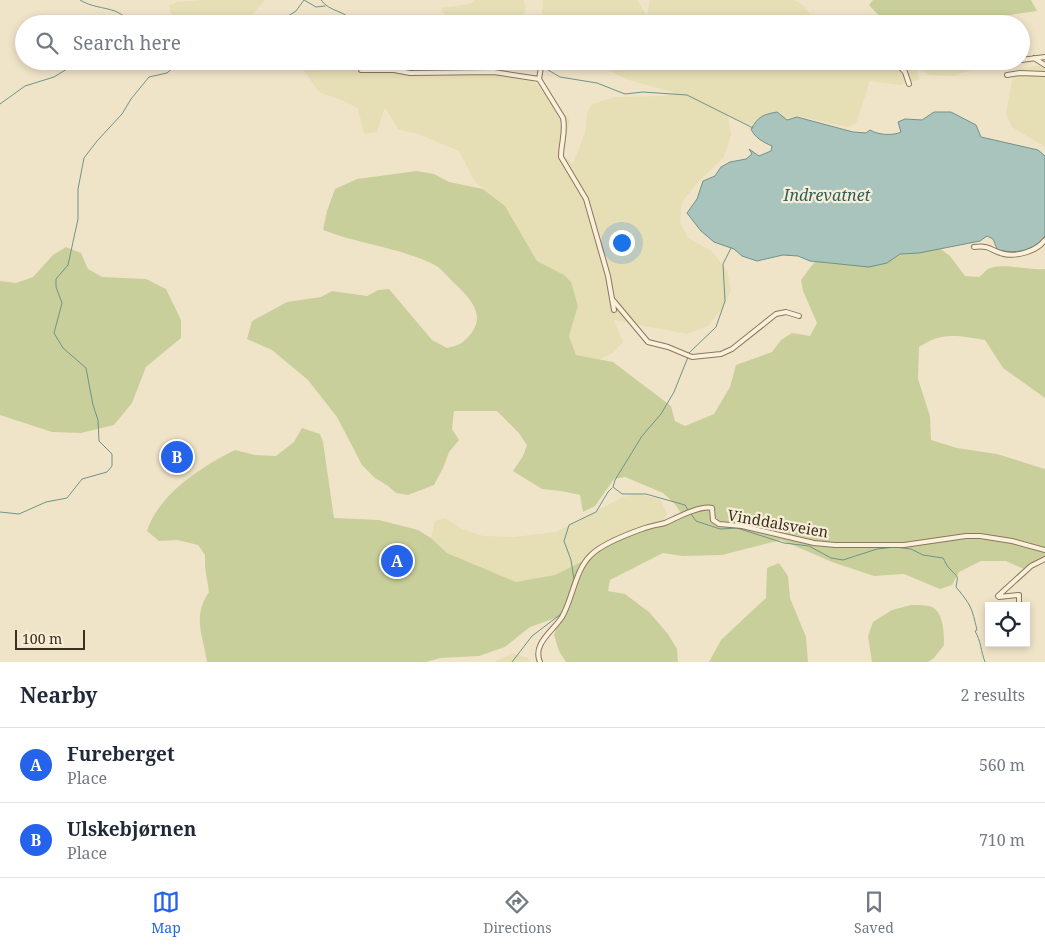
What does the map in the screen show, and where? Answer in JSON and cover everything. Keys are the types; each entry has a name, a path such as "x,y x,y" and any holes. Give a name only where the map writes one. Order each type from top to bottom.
{"street":[{"path":"1030,59 1045,57"},
{"path":"1034,58 1045,64"},
{"path":"361,70 394,70 410,73 494,72 539,79"},
{"path":"540,70 539,79 563,118 565,133 561,157 586,199 614,310"},
{"path":"903,70 909,84"},
{"path":"1007,74 1045,74"},
{"path":"974,247 984,246 1010,255 1037,248 1045,240"},
{"path":"612,299 648,342 668,347 692,357 721,354 732,349 776,314 786,312 799,316"},
{"name":"Vinddalsveien","path":"540,662 538,651 540,645 555,627 567,608 583,565 591,555 605,546 641,529 662,524 693,511 710,507 713,520 718,524 763,530 824,544 904,545 966,536 980,536 1012,541 1045,550"},
{"path":"1019,602 1019,595 998,596 1031,566 1045,559"}],"shaded area":[{"path":"265,0 252,15 172,15 169,6 177,2"},
{"path":"475,0 523,0 526,7 523,15 445,15 441,8 470,4"},
{"path":"543,0 637,0 646,15 543,15"},
{"path":"650,0 794,0 803,5 810,15 647,15"},
{"path":"1030,67 1045,68 1045,147 1012,127 1006,114 1012,80 1019,70 1030,70"},
{"path":"303,70 505,70 530,79 558,104 570,121 562,154 573,164 585,133 587,113 592,104 615,97 664,96 675,93 629,80 608,70 917,70 919,80 900,85 870,81 856,123 847,127 798,116 747,125 728,115 731,135 724,157 698,182 682,202 680,222 688,238 712,251 727,271 731,290 723,308 708,326 687,334 614,320 623,342 613,353 600,359 576,355 569,336 578,306 564,275 537,261 505,206 475,182 459,151 418,134 398,129 385,107 377,132 364,134 358,108 319,92"},
{"path":"922,70 971,70 954,76 930,75"},
{"path":"638,494 660,499 667,514 661,525 603,546 593,556 555,575 516,582 447,553 431,538 435,521 445,518 462,529 483,536 514,537 556,532 623,497"},
{"path":"513,653 528,658 531,662 494,662"}],"green space":[{"path":"873,0 1031,0 1037,11 1010,15 878,15 869,5"},
{"path":"417,171 434,174 449,182 483,189 505,206 537,261 564,275 571,282 578,306 569,336 576,355 613,362 671,406 675,421 685,426 714,414 730,387 736,365 772,352 781,340 792,333 810,336 817,323 803,291 801,280 819,256 933,243 950,256 965,276 979,277 988,269 1001,266 1045,269 1045,398 1003,368 985,340 967,337 944,337 919,347 918,379 930,416 931,440 957,448 997,454 1045,469 1045,562 1026,570 1006,561 981,561 959,572 952,585 940,589 904,574 874,576 832,562 781,540 722,555 682,556 663,553 610,580 608,591 625,594 649,612 668,634 677,649 678,662 566,662 559,651 554,635 561,616 530,627 505,647 479,656 440,658 426,662 207,662 200,626 201,610 209,592 205,555 198,545 177,540 159,541 147,531 161,505 171,494 209,464 235,450 255,455 276,456 294,442 302,428 320,434 323,442 334,518 379,520 418,530 431,538 447,553 516,582 555,575 593,556 603,546 624,534 684,517 674,503 663,493 625,477 614,479 595,506 583,512 580,495 542,489 513,471 523,456 527,445 518,432 497,411 454,411 452,429 459,440 449,452 434,485 408,495 396,493 375,478 362,465 337,417 308,380 272,350 247,339 252,321 287,302 321,297 332,291 367,296 378,290 389,289 432,340 447,348 459,344 466,339 474,328 477,314 470,300 438,267 406,253 323,230 335,189 357,179"},
{"path":"66,247 81,253 88,269 102,277 146,279 166,289 181,320 181,338 146,367 132,403 114,425 81,433 52,432 0,415 0,281 16,283 33,277 53,255"},
{"path":"779,563 788,576 790,598 806,637 808,662 709,662 721,640 766,598 767,568"},
{"path":"911,605 932,607 936,610 943,624 944,645 934,658 928,662 872,662 868,636 873,622 892,610"}],"water":[{"name":"Indrevatnet","path":"777,112 787,120 797,117 853,132 866,133 870,130 881,134 890,134 901,132 898,122 905,119 922,120 934,112 951,112 976,125 981,137 1038,150 1045,156 1045,236 1029,248 1010,252 997,249 993,239 987,236 980,241 919,253 900,254 887,263 869,267 810,261 798,256 783,255 757,261 742,256 734,249 714,242 701,231 687,213 697,199 703,181 715,176 721,167 730,162 746,159 752,154 749,149 759,156 771,151 772,146 757,137 751,129 761,117"}],"waterway":[{"path":"80,0 122,15"},
{"path":"290,15 296,11 304,0 316,7 325,6"},
{"path":"321,0 329,7 345,15"},
{"path":"0,104 25,86 54,77 65,70"},
{"path":"0,512 19,514 46,502 67,498 82,479 107,472 112,466 112,454 99,441 98,420 86,368 63,348 54,333 62,303 56,287 56,279 68,265 78,219 78,189 84,158 122,114 131,99 149,77 167,73 170,70"},
{"path":"548,70 560,77 597,83 625,94 643,92 687,95 753,128"},
{"path":"689,353 716,327 725,301 723,264 731,248"},
{"path":"688,357 674,392 661,414 642,436 615,480 613,487 622,494 646,494 685,505 688,510"},
{"path":"572,585 574,579 571,560 564,541 569,525 596,512 612,488"},
{"path":"691,514 696,521 720,529 737,528 784,543 809,546 831,558 843,560 877,549 895,547 911,549 923,555 943,558 957,577 956,587 972,611 977,630 975,631 985,662"},
{"path":"565,606 571,589"},
{"path":"512,662 532,636 561,614"}],"place":[{"name":"Ulskebjørnen","path":"177,457"},
{"name":"Fureberget","path":"397,561"}]}
